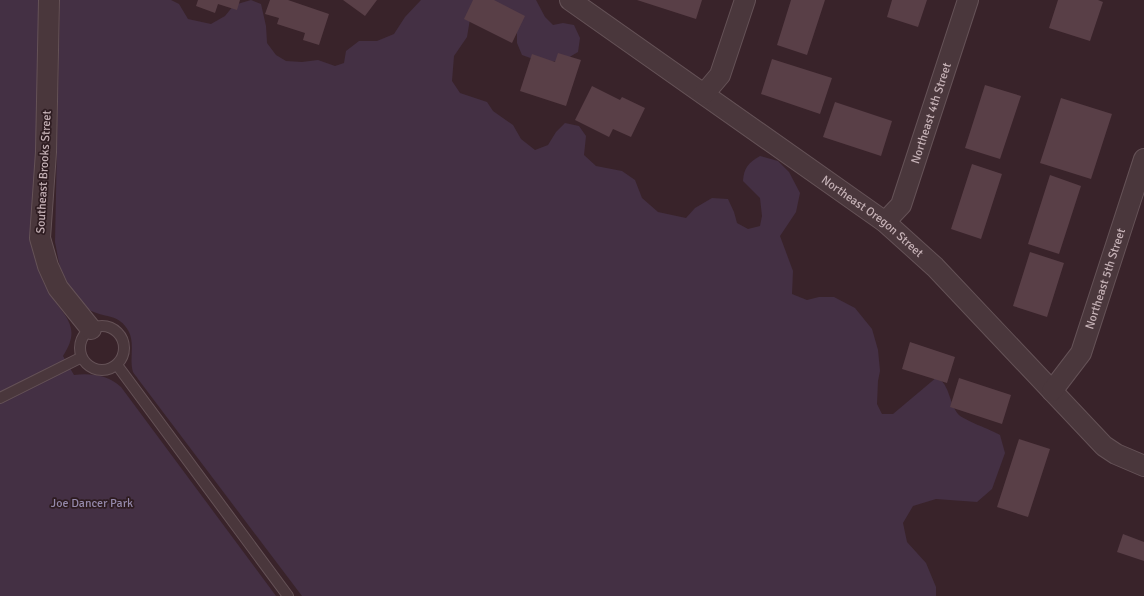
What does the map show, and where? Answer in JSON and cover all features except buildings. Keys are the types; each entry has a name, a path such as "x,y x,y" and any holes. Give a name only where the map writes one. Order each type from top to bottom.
{"street":[{"name":"Southeast Brooks Street","path":"49,0 46,152 40,238 48,266 58,288 91,329"},
{"name":"Northeast Oregon Street","path":"570,0 886,222 935,267 1104,446 1116,454 1144,466"},
{"path":"704,94 720,75 745,0"},
{"name":"Northeast 4th Street","path":"886,222 901,205 968,0"},
{"name":"Northeast 5th Street","path":"1052,391 1081,353 1144,159"}],"lane":[{"path":"98,326 105,326 118,332 122,338 124,352 117,365 104,370 98,370 91,367 82,357 80,345 86,333 91,329 98,326"},
{"path":"0,398 82,357"},
{"path":"117,365 288,596"}],"green space":[{"name":"Joe Dancer Park","path":"0,0 40,0 33,248 47,289 64,313 71,328 69,345 63,356 74,375 87,374 105,377 121,387 276,596 0,596"},
{"path":"60,0 171,0 179,4 188,19 211,24 225,16 234,5 251,0 261,4 266,26 267,43 276,55 286,61 302,62 318,60 335,66 344,63 346,51 359,41 377,41 394,34 405,17 421,0 480,0 471,13 467,37 454,56 452,81 460,93 487,102 493,111 513,125 521,139 535,150 548,145 556,132 565,123 579,126 586,136 584,155 596,166 622,171 635,180 642,198 658,212 686,218 695,208 712,198 728,199 737,223 748,229 760,226 762,216 760,198 743,181 744,173 752,161 760,156 778,161 789,172 800,193 796,212 780,236 793,271 792,294 807,300 819,297 834,297 855,308 872,329 878,350 880,371 877,404 882,414 893,414 937,377 947,389 958,414 1000,435 1005,453 992,489 977,502 936,499 913,506 903,523 907,542 926,563 936,587 936,596 302,596 133,373 132,342 129,332 125,326 116,319 94,312 84,306 72,291 61,269 55,242"},
{"path":"485,0 536,0 545,17 553,25 563,23 574,25 580,38 578,52 561,62 536,60 522,55 517,43 517,22"}]}
